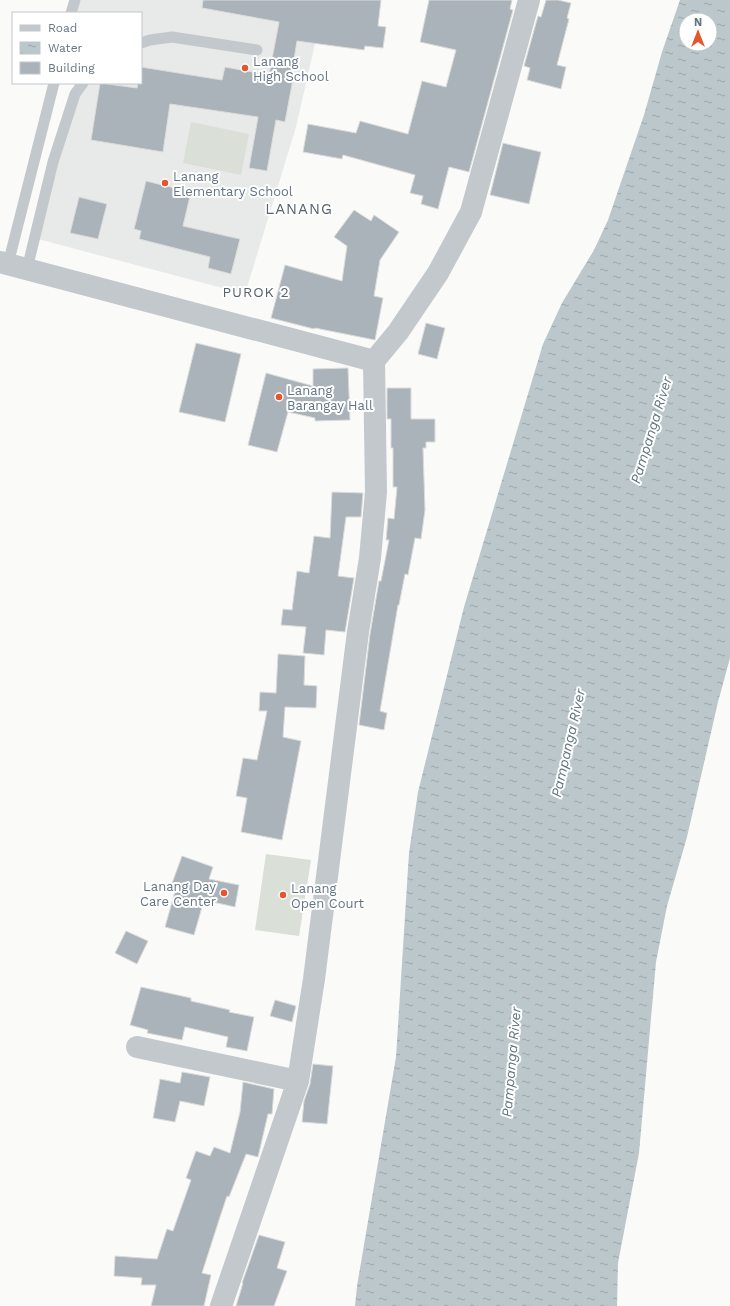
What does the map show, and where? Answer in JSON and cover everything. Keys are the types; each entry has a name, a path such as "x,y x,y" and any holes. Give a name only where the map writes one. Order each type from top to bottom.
{"street":[{"path":"221,1306 298,1081 314,979 358,632 370,558 376,492 374,361 398,332 438,273 471,212 529,0"},
{"path":"12,265 374,361"},
{"path":"137,1047 298,1081"}],"lane":[{"path":"72,12 75,0"},
{"path":"142,44 150,40 172,37 257,50"},
{"path":"12,265 54,84"},
{"path":"12,265 53,162 75,94 82,84"}],"shaded area":[{"name":"Lanang Elementary School","path":"70,0 325,0 296,127 245,294 38,239 75,84 142,84 142,12 67,12"},
{"path":"191,122 249,134 241,175 183,163"},
{"name":"Lanang Open Court","path":"266,854 311,860 299,936 255,930"}],"water":[{"name":"Pampanga River","path":"680,0 730,0 730,658 718,702 687,837 667,906 656,962 639,1153 618,1263 617,1306 355,1306 357,1286 396,1057 409,853 418,792 464,607 543,344 562,303 594,250 608,220 644,115 662,52"}],"building":[{"path":"203,0 381,0 378,26 386,27 383,48 365,46 364,50 297,41 291,78 293,79 285,122 276,120 267,171 249,168 258,117 170,104 163,152 91,140 100,84 137,88 138,84 142,84 142,67 222,80 225,67 269,75 279,22 202,8"},
{"path":"429,0 512,0 510,9 513,10 469,172 449,167 438,209 421,204 423,196 410,193 415,175 343,155 342,159 303,152 308,124 356,133 360,121 408,134 422,81 446,87 456,50 420,42"},
{"path":"546,0 558,0 571,3 567,18 569,19 557,65 566,67 561,89 527,80 530,68 524,66 538,16 541,17"},
{"path":"503,143 541,152 529,204 490,195"},
{"path":"146,181 191,192 183,226 240,239 231,274 208,268 210,257 139,239 141,231 134,229"},
{"path":"79,197 107,204 98,239 70,233"},
{"path":"354,210 371,221 374,215 399,232 380,260 374,296 383,298 375,340 314,329 271,318 285,265 342,281 347,246 334,237"},
{"path":"426,323 445,328 437,359 418,354"},
{"path":"196,343 241,354 225,422 179,412"},
{"path":"348,368 350,420 315,421 315,418 288,412 277,452 248,445 266,373 313,386 313,369"},
{"path":"387,388 411,388 411,419 435,419 435,442 426,442 426,448 423,448 425,510 421,539 415,538 408,575 405,574 398,605 380,711 387,713 384,730 359,725 370,634 379,581 381,581 389,540 386,540 388,518 394,519 397,487 393,487 393,448 391,448 391,419 387,419"},
{"path":"332,492 363,493 361,517 346,517 338,576 354,578 345,632 326,630 324,655 303,653 306,627 281,625 283,609 292,610 297,571 309,573 314,536 330,538"},
{"path":"278,654 305,656 304,685 317,686 316,708 285,707 283,737 301,741 282,840 241,832 247,798 236,796 243,758 257,760 267,711 259,711 260,692 276,693"},
{"path":"182,856 213,867 209,879 239,885 235,907 204,900 194,935 165,927 176,888 171,886"},
{"path":"126,931 148,941 137,964 115,953"},
{"path":"141,987 191,998 191,1001 230,1010 229,1012 254,1017 247,1051 226,1047 228,1037 185,1027 182,1040 147,1033 148,1030 130,1025"},
{"path":"275,1000 296,1006 292,1022 270,1016"},
{"path":"313,1064 333,1066 327,1124 302,1122 304,1101 310,1084"},
{"path":"182,1072 210,1077 204,1106 180,1101 175,1122 153,1118 160,1079 180,1083"},
{"path":"243,1082 274,1089 272,1114 268,1114 258,1157 246,1154 229,1197 227,1196 202,1273 211,1275 204,1306 151,1306 156,1285 141,1285 142,1278 114,1276 115,1256 157,1259 167,1229 173,1231 191,1180 186,1178 196,1151 210,1156 214,1147 230,1153 240,1112"},
{"path":"259,1235 285,1242 277,1268 287,1271 274,1306 236,1306 242,1283"}],"place":[{"name":"Lanang High School","path":"245,68"},
{"name":"Lanang Elementary School","path":"165,183"},
{"name":"Lanang Barangay Hall","path":"279,397"},
{"name":"Lanang Day Care Center","path":"224,893"},
{"name":"Lanang Open Court","path":"283,895"}],"district":[{"name":"LANANG","path":"299,209"},
{"name":"PUROK 2","path":"256,292"}]}
